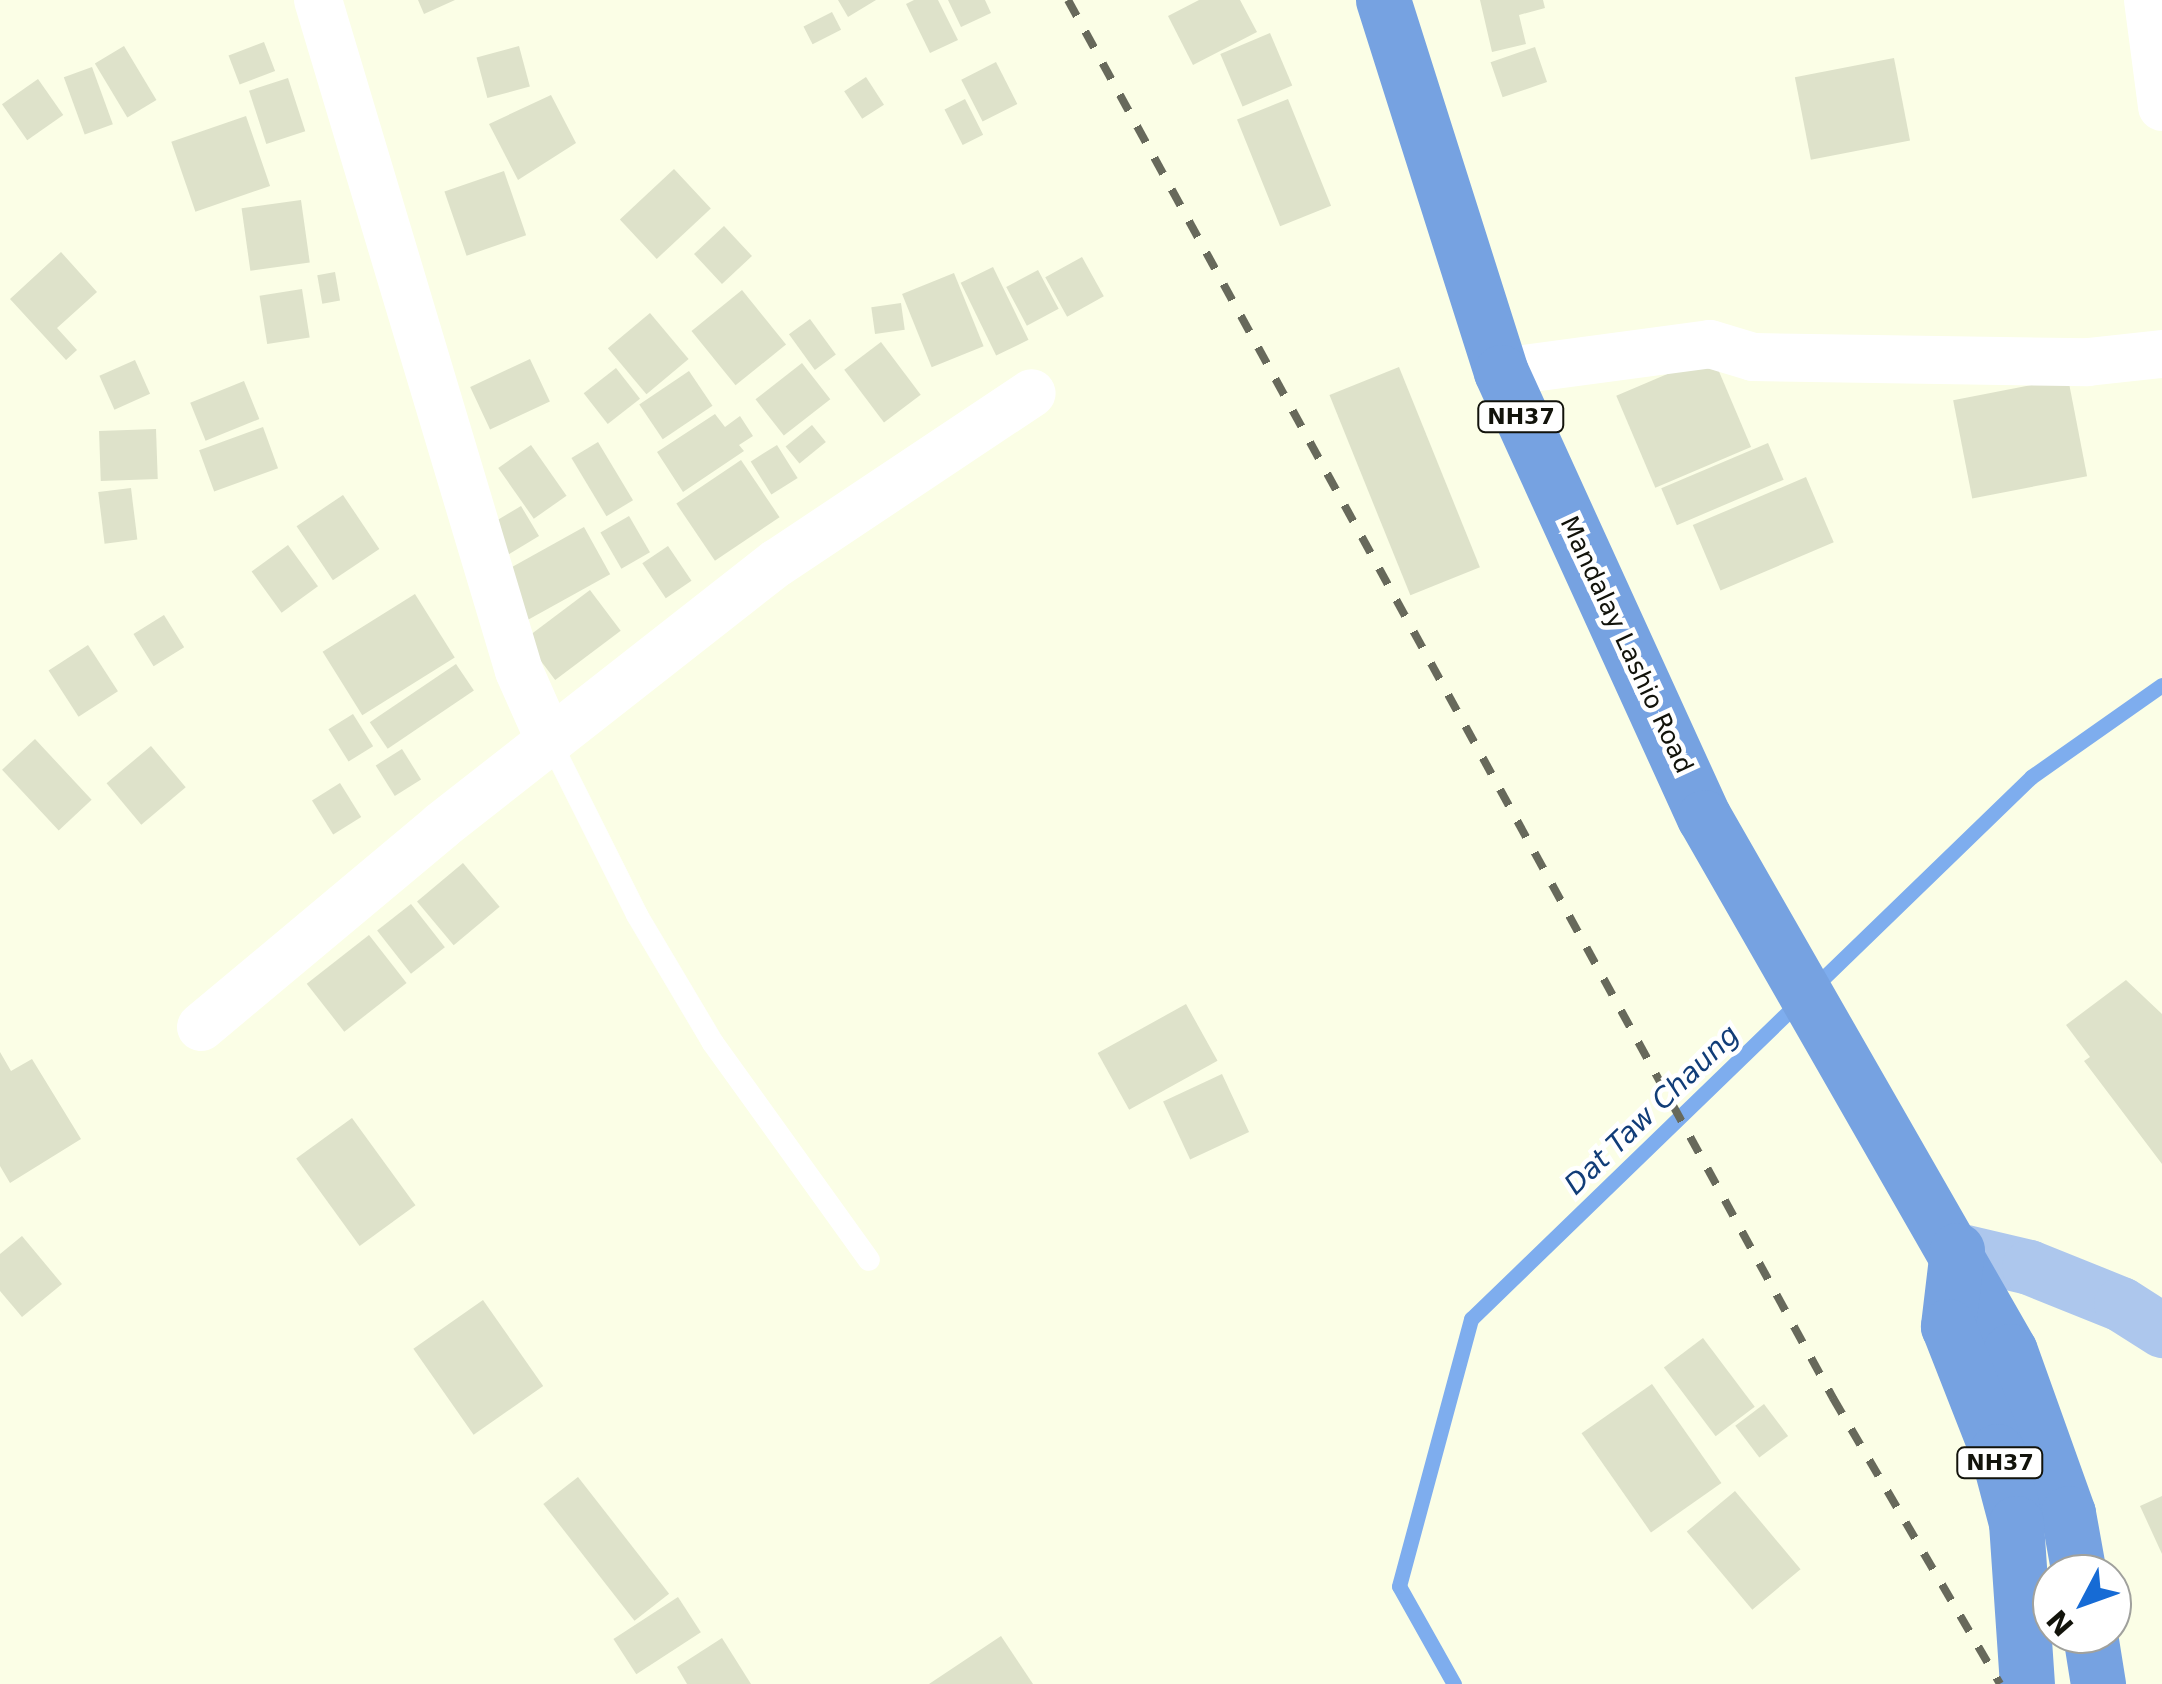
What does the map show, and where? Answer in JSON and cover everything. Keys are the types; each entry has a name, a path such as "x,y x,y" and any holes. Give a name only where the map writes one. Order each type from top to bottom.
{"highway":[{"name":"Mandalay Lashio Road","path":"1383,0 1501,372 1704,818 1916,1192 1957,1250 2010,1351 2068,1513 2076,1554"},
{"name":"NH37","path":"1957,1250 1948,1326 1997,1451 2016,1523 2027,1684"},
{"path":"2093,1654 2098,1684"}],"main road":[{"path":"1957,1250 2030,1267 2121,1304 2162,1330"}],"street":[{"path":"318,0 513,652 550,741"},
{"path":"2148,0 2162,107"},
{"path":"1501,372 1710,344 1752,357 2088,362 2162,354"},
{"path":"201,1026 550,741 777,563 1032,392"}],"lane":[{"path":"550,741 637,915 714,1043 869,1260"}],"building":[{"path":"418,0 455,0 424,14"},
{"path":"838,0 876,0 848,17"},
{"path":"938,0 958,40 930,53 906,4"},
{"path":"948,0 985,0 991,13 961,27"},
{"path":"1199,0 1240,0 1257,32 1193,65 1168,16"},
{"path":"1480,0 1543,0 1545,8 1519,15 1526,44 1492,52"},
{"path":"832,12 841,30 813,44 803,27"},
{"path":"1270,33 1292,85 1243,107 1220,54"},
{"path":"264,42 275,71 240,85 229,56"},
{"path":"124,46 156,100 127,118 95,64"},
{"path":"519,46 530,87 487,98 476,57"},
{"path":"1535,47 1547,82 1503,97 1491,62"},
{"path":"1894,58 1910,140 1811,160 1795,77"},
{"path":"996,62 1017,104 983,122 961,80"},
{"path":"92,67 113,124 85,135 64,77"},
{"path":"866,77 884,105 862,119 844,91"},
{"path":"288,78 305,131 266,144 249,91"},
{"path":"38,79 63,115 27,140 2,104"},
{"path":"551,95 576,143 518,180 489,124"},
{"path":"965,99 983,135 963,145 945,109"},
{"path":"1288,99 1331,206 1280,226 1237,120"},
{"path":"246,116 270,186 195,212 171,142"},
{"path":"674,169 711,208 657,259 620,219"},
{"path":"504,171 526,235 467,256 444,192"},
{"path":"301,200 310,262 250,271 242,208"},
{"path":"724,226 752,256 722,284 694,254"},
{"path":"61,252 97,292 57,328 77,350 66,360 10,299"},
{"path":"1082,257 1104,296 1067,317 1045,277"},
{"path":"993,267 1029,340 996,356 961,283"},
{"path":"1038,270 1059,309 1027,326 1006,287"},
{"path":"335,272 340,301 322,304 317,275"},
{"path":"954,273 984,346 932,367 902,294"},
{"path":"302,289 310,337 267,344 260,296"},
{"path":"742,290 786,344 736,385 691,331"},
{"path":"901,303 905,330 875,334 871,307"},
{"path":"650,313 689,359 646,394 608,348"},
{"path":"810,319 836,355 815,370 789,334"},
{"path":"881,342 921,395 884,422 844,370"},
{"path":"1712,355 1751,447 1655,488 1616,396"},
{"path":"530,359 550,402 490,429 470,387"},
{"path":"135,360 150,394 114,410 99,376"},
{"path":"802,363 830,399 784,436 756,399"},
{"path":"1399,367 1480,567 1410,595 1329,395"},
{"path":"616,368 640,399 608,424 584,393"},
{"path":"689,371 712,406 663,439 639,405"},
{"path":"2068,378 2087,476 1972,498 1953,400"},
{"path":"244,381 259,419 206,441 190,403"},
{"path":"715,414 725,427 740,416 753,436 739,445 744,451 683,492 657,452"},
{"path":"812,425 826,442 799,463 786,446"},
{"path":"263,427 278,468 214,492 199,450"},
{"path":"156,429 158,479 101,481 99,431"},
{"path":"598,442 633,500 606,516 571,458"},
{"path":"1768,443 1784,480 1677,525 1661,488"},
{"path":"531,445 567,496 534,519 498,468"},
{"path":"777,445 798,478 771,495 751,461"},
{"path":"741,460 780,517 715,561 676,504"},
{"path":"1806,477 1834,542 1721,590 1693,525"},
{"path":"131,488 137,540 105,544 98,492"},
{"path":"343,495 379,549 333,580 297,526"},
{"path":"521,506 539,536 506,556 488,526"},
{"path":"629,516 650,552 621,569 600,532"},
{"path":"584,527 610,574 524,622 498,575"},
{"path":"288,545 318,586 282,613 252,571"},
{"path":"668,546 691,581 666,598 642,563"},
{"path":"590,590 621,631 555,680 525,639"},
{"path":"415,594 455,658 362,715 323,652"},
{"path":"164,615 184,647 154,666 133,634"},
{"path":"88,645 118,691 79,717 49,671"},
{"path":"456,664 474,691 388,749 370,722"},
{"path":"353,714 373,746 349,762 328,729"},
{"path":"35,739 92,800 59,830 2,770"},
{"path":"151,746 186,787 141,825 107,783"},
{"path":"402,749 421,780 395,796 376,765"},
{"path":"340,783 361,817 333,834 312,800"},
{"path":"463,863 500,907 454,945 417,902"},
{"path":"411,904 445,947 411,974 377,930"},
{"path":"369,935 407,983 344,1032 307,984"},
{"path":"2126,980 2162,1014 2162,1164 2084,1061 2090,1057 2066,1025"},
{"path":"1186,1004 1218,1061 1129,1110 1098,1053"},
{"path":"0,1052 11,1071 32,1059 81,1139 10,1183 0,1166"},
{"path":"1222,1074 1249,1132 1190,1159 1163,1101"},
{"path":"352,1118 415,1205 360,1246 296,1159"},
{"path":"22,1236 62,1284 22,1317 0,1291 0,1254"},
{"path":"483,1300 543,1386 474,1435 413,1349"},
{"path":"1703,1338 1755,1407 1716,1436 1664,1367"},
{"path":"1652,1384 1721,1483 1651,1532 1582,1433"},
{"path":"1764,1404 1788,1436 1759,1458 1735,1426"},
{"path":"578,1477 669,1594 634,1621 543,1504"},
{"path":"1735,1491 1801,1569 1752,1610 1687,1531"},
{"path":"2162,1496 2162,1554 2140,1506"},
{"path":"678,1597 701,1632 636,1674 613,1639"},
{"path":"1001,1636 1033,1684 929,1684"},
{"path":"722,1638 751,1684 687,1684 677,1667"}],"waterway":[{"name":"Dat Taw Chaung","path":"1454,1684 1399,1586 1471,1319 2031,777 2162,685"}],"railway":[{"path":"1068,0 1833,1398 2000,1684"}]}
